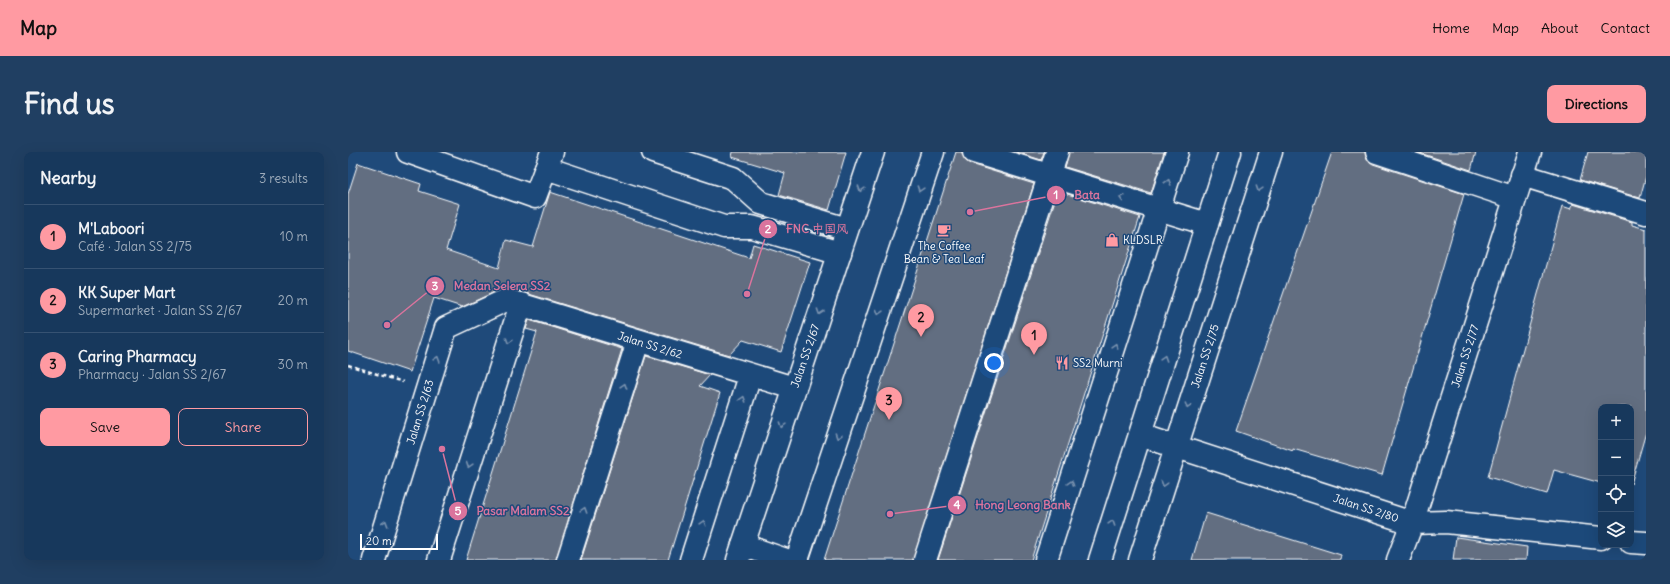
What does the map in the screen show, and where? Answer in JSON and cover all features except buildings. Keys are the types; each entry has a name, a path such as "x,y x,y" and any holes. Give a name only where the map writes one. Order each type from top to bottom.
{"street":[{"path":"408,152 535,198 549,160 724,227 752,227 840,253"},
{"path":"653,152 733,178 761,203 848,229"},
{"name":"Jalan SS 2/67","path":"740,553 873,152"},
{"path":"797,560 933,152"},
{"path":"974,152 1207,224"},
{"path":"925,560 1057,152"},
{"path":"1046,560 1177,152"},
{"path":"1100,560 1230,152"},
{"name":"Jalan SS 2/75","path":"1140,560 1175,447 1271,152"},
{"path":"1377,152 1515,198"},
{"name":"Jalan SS 2/77","path":"1398,560 1412,523 1530,152"},
{"path":"1522,175 1646,213"},
{"path":"752,227 761,203"},
{"path":"439,560 513,302"},
{"name":"Jalan SS 2/62","path":"513,302 750,376 794,388"},
{"name":"Jalan SS 2/63","path":"374,560 446,328 513,302"},
{"path":"568,560 638,341"},
{"path":"692,560 750,376"},
{"name":"Jalan SS 2/80","path":"1140,436 1412,523 1446,522 1598,538"},
{"path":"1634,542 1646,543"},
{"path":"740,553 786,560"}],"path":[{"path":"348,365 427,390"}],"place":[{"name":"Bata","path":"970,212"},
{"name":"The Coffee Bean & Tea Leaf","path":"944,230"},
{"name":"KLDSLR","path":"1112,240"},
{"name":"FNC 中国风","path":"747,294"},
{"name":"Medan Selera SS2","path":"387,325"},
{"name":"KK Super Mart","path":"921,337"},
{"name":"M'Laboori","path":"1034,355"},
{"name":"SS2 Murni","path":"1062,363"},
{"name":"Caring Pharmacy","path":"889,420"},
{"name":"Pasar Malam SS2","path":"442,449"},
{"name":"Hong Leong Bank","path":"890,514"}]}
